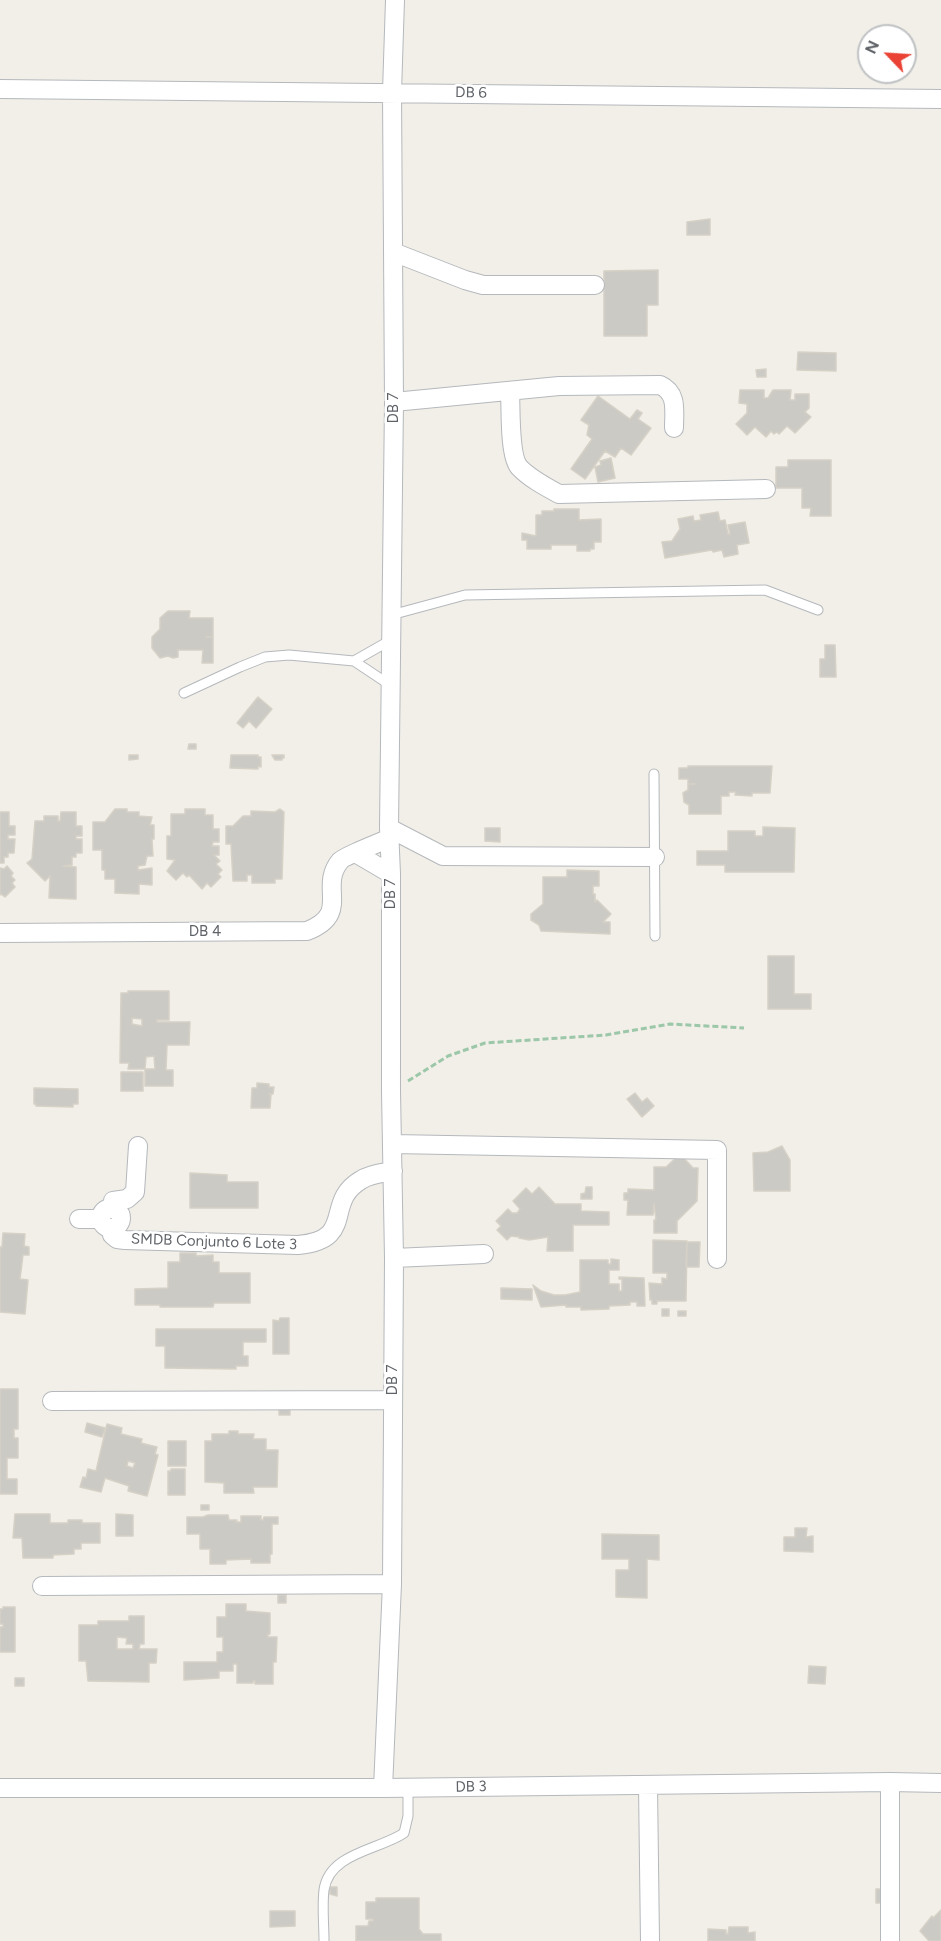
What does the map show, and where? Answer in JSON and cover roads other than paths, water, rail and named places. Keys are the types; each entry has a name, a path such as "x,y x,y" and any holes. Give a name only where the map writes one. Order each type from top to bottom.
{"street":[{"name":"DB 7","path":"382,1788 392,1584 394,1258 389,833 394,402 392,92 395,0"},
{"name":"DB 6","path":"0,89 941,99"},
{"path":"393,252 483,285 595,285"},
{"path":"394,402 559,386 660,385 668,390 674,399 674,428"},
{"path":"510,391 514,456 518,466 545,487 559,494 766,489"},
{"path":"389,833 443,856 655,857"},
{"name":"DB 4","path":"0,933 307,931 326,921 331,912 334,870 341,859 357,854 389,833"},
{"path":"357,854 391,874"},
{"path":"393,1144 717,1150 717,1259"},
{"path":"108,1218 113,1201 127,1199 135,1192 138,1146"},
{"name":"SMDB Conjunto 6 Lote 3","path":"79,1219 108,1218 112,1234 117,1239 125,1240 315,1244 325,1239 336,1226 340,1203 354,1184 363,1178 393,1172"},
{"path":"394,1258 484,1254"},
{"path":"52,1401 393,1400"},
{"path":"42,1586 392,1584"},
{"path":"890,1782 890,1941"},
{"name":"DB 3","path":"0,1788 408,1788 941,1783"},
{"path":"648,1785 650,1941"}],"lane":[{"path":"391,615 465,594 765,590 819,610"},
{"path":"354,661 391,640"},
{"path":"184,693 240,666 265,657 289,655 354,661 390,685"},
{"path":"654,774 655,936"},
{"path":"324,1941 326,1881 333,1869 346,1860 404,1833 408,1816 408,1788"}]}
